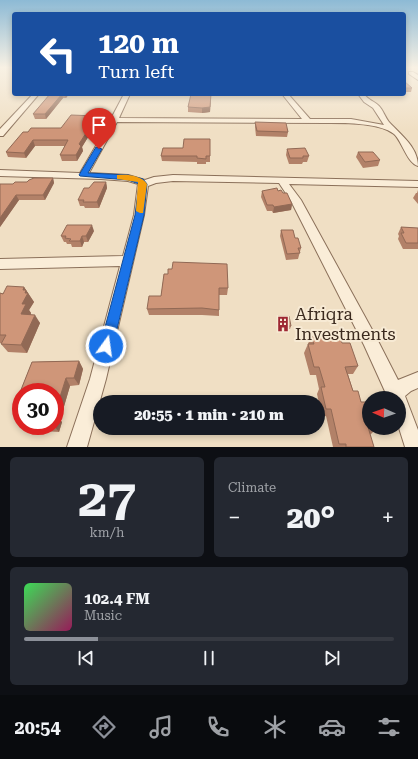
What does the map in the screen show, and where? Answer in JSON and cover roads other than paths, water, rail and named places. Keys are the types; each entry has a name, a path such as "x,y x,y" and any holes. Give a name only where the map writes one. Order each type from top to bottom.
{"street":[{"path":"0,134 34,96"},
{"path":"83,175 115,120 126,96"},
{"path":"287,96 308,121"},
{"path":"362,96 366,101 376,106 386,123 401,137 408,150 418,163"},
{"path":"115,120 335,120 378,125 394,130"},
{"path":"0,173 83,175 128,178 141,181 143,184"},
{"path":"143,184 154,180 173,178 418,184"},
{"path":"281,180 296,200 370,340 393,391"},
{"path":"77,447 98,380 139,215 143,184"},
{"path":"0,264 127,261"},
{"path":"402,391 405,385 418,380"},
{"path":"406,423 415,447"}],"place":[{"name":"Afriqra Investments","path":"283,324"}]}
